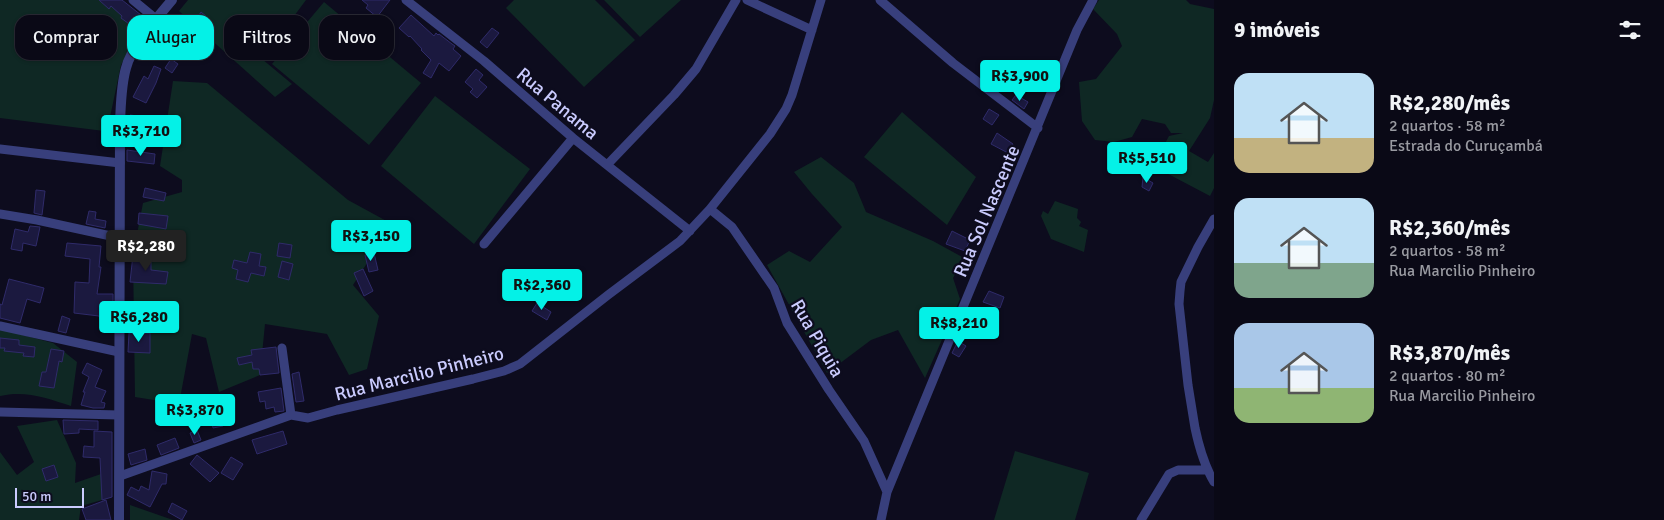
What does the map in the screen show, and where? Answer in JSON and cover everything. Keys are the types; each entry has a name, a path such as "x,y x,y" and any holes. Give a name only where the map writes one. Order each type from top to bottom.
{"street":[{"path":"133,0 151,15"},
{"path":"159,15 172,0"},
{"name":"Rua Panama","path":"406,0 484,61 573,138 690,231"},
{"path":"608,166 674,95 696,68 736,0"},
{"path":"747,0 812,30"},
{"name":"Rua Marcilio Pinheiro","path":"120,476 291,415 308,418 473,379 504,371 520,364 680,241 710,209 770,134 782,116 792,95 821,0"},
{"path":"880,0 953,63 1038,128"},
{"name":"Rua Sol Nascente","path":"881,520 887,492 1077,30 1093,0"},
{"path":"119,520 120,163 122,88 129,60"},
{"path":"484,244 573,138"},
{"path":"0,149 120,163"},
{"name":"Rua Piquia","path":"710,209 732,227 774,288 786,323 864,440 887,492"},
{"path":"0,214 120,238"},
{"path":"1214,220 1181,282 1179,304 1195,428 1207,470 1214,482"},
{"path":"0,326 119,352"},
{"path":"282,348 291,415"},
{"path":"0,412 119,415"},
{"path":"1141,520 1169,474 1178,470 1207,470"}],"green space":[{"path":"0,0 104,0 127,19 127,54 121,65 109,122 112,132 0,118"},
{"path":"188,0 306,0 295,15 224,15 224,51 214,42 214,15 183,15 179,11"},
{"path":"514,0 595,0 635,40 584,87 506,8"},
{"path":"604,0 681,0 640,37"},
{"path":"1099,0 1186,0 1190,4 1214,9 1214,100 1210,118 1189,151 1208,162 1214,153 1214,188 1210,196 1153,166 1169,136 1183,133 1171,133 1165,124 1142,119 1132,137 1114,142 1095,140 1082,121 1079,82 1096,79 1122,46 1117,34 1093,9"},
{"path":"324,2 340,15 319,15 319,60 393,60 421,83 369,145 272,64 275,60 309,60 309,20"},
{"path":"234,60 263,60 292,84 275,97"},
{"path":"173,81 207,83 348,200 392,224 353,285 379,316 367,369 349,375 327,334 265,324 260,375 219,392 206,338 192,334 179,404 135,397 133,255 143,203 182,192 182,180 160,166"},
{"path":"435,96 530,169 474,244 381,166"},
{"path":"902,112 976,177 947,225 864,157"},
{"path":"821,157 854,183 866,212 933,241 964,258 953,278 960,299 925,378 898,330 871,340 827,373 767,265 789,251 810,262 842,227 794,172"},
{"path":"1055,201 1078,209 1077,218 1081,222 1079,226 1088,230 1084,252 1051,239 1041,216 1043,211 1048,214"},
{"path":"0,329 53,343 77,362 71,406 27,394 0,396"},
{"path":"57,420 76,463 75,483 101,474 102,500 81,506 79,520 0,520 0,452 17,475 34,462 17,426"},
{"path":"1015,451 1089,473 1075,520 994,520"},
{"path":"130,505 173,520 130,520"}],"building":[{"path":"99,0 122,0 141,15 127,15 127,22 111,6 109,9"},
{"path":"362,0 390,0 379,15 375,15 366,8 368,5"},
{"path":"411,15 434,36 436,33 439,34 455,46 453,49 461,56 449,71 439,63 431,78 423,73 431,60 410,36 399,28"},
{"path":"492,28 499,33 487,48 480,42"},
{"path":"170,60 178,64 172,73 165,68"},
{"path":"154,66 161,69 146,103 133,97 144,76 148,79"},
{"path":"476,69 483,75 479,80 487,87 477,98 470,92 473,89 465,82"},
{"path":"1016,95 1028,102 1024,109 1012,100"},
{"path":"989,109 999,115 992,125 983,119"},
{"path":"130,115 154,118 153,122 162,124 160,134 151,132 151,136 128,133"},
{"path":"997,133 1013,144 1008,153 991,144"},
{"path":"127,150 155,154 154,164 127,161"},
{"path":"1143,177 1153,183 1149,191 1142,187"},
{"path":"145,188 166,193 164,201 143,197"},
{"path":"36,190 45,191 42,215 34,213"},
{"path":"89,211 96,212 95,219 106,221 105,228 86,224"},
{"path":"139,213 168,216 166,229 138,224"},
{"path":"30,226 40,227 36,246 23,243 22,251 11,249 15,229 28,232"},
{"path":"952,231 970,240 965,251 946,244"},
{"path":"67,243 101,246 99,267 101,267 97,294 113,294 113,322 100,319 99,316 74,313 75,282 89,283 90,259 65,256"},
{"path":"279,243 292,245 290,258 277,256"},
{"path":"250,252 261,254 259,266 266,267 264,276 251,273 248,282 236,279 238,270 232,268 234,260 247,263"},
{"path":"374,253 378,270 369,272 365,255"},
{"path":"133,255 151,256 151,270 168,272 166,284 130,282"},
{"path":"282,261 293,264 289,280 278,277"},
{"path":"363,269 373,291 364,296 354,273"},
{"path":"9,279 44,288 40,303 27,299 20,323 0,318 0,304 2,305"},
{"path":"989,291 1004,297 1000,308 983,302"},
{"path":"128,302 152,306 151,318 127,318"},
{"path":"537,303 551,312 547,320 532,311"},
{"path":"62,316 70,319 66,333 58,331"},
{"path":"129,333 150,333 150,353 128,352"},
{"path":"0,338 19,340 19,345 35,347 34,357 23,356 24,353 4,351 5,348 0,348"},
{"path":"958,341 966,346 959,357 952,353"},
{"path":"276,347 279,373 260,375 259,369 253,369 252,362 239,365 237,358 252,355 251,350"},
{"path":"51,349 64,351 62,362 59,361 54,388 39,386 42,372 46,372"},
{"path":"87,363 102,370 95,387 106,391 101,402 105,403 104,408 81,405 85,392 83,392 89,377 82,373"},
{"path":"299,372 304,401 296,402 292,374"},
{"path":"281,388 284,411 275,412 274,407 266,409 265,401 260,402 258,392"},
{"path":"221,416 223,426 213,428 211,418"},
{"path":"63,420 98,421 98,430 79,429 79,433 64,434"},
{"path":"197,430 201,440 194,443 190,433"},
{"path":"94,431 112,432 112,497 102,500 100,458 83,457 84,446 94,447"},
{"path":"283,431 287,444 257,454 252,440"},
{"path":"175,438 179,448 161,455 157,445"},
{"path":"145,449 147,460 131,465 128,454"},
{"path":"197,455 219,473 210,482 190,464"},
{"path":"231,457 243,464 233,480 221,473"},
{"path":"54,465 58,477 46,481 42,469"},
{"path":"152,471 167,474 166,484 162,484 150,507 127,495 131,487 139,491 141,486 149,490"},
{"path":"106,500 111,520 86,520 82,509"},
{"path":"172,503 187,511 182,520 168,512"}]}
